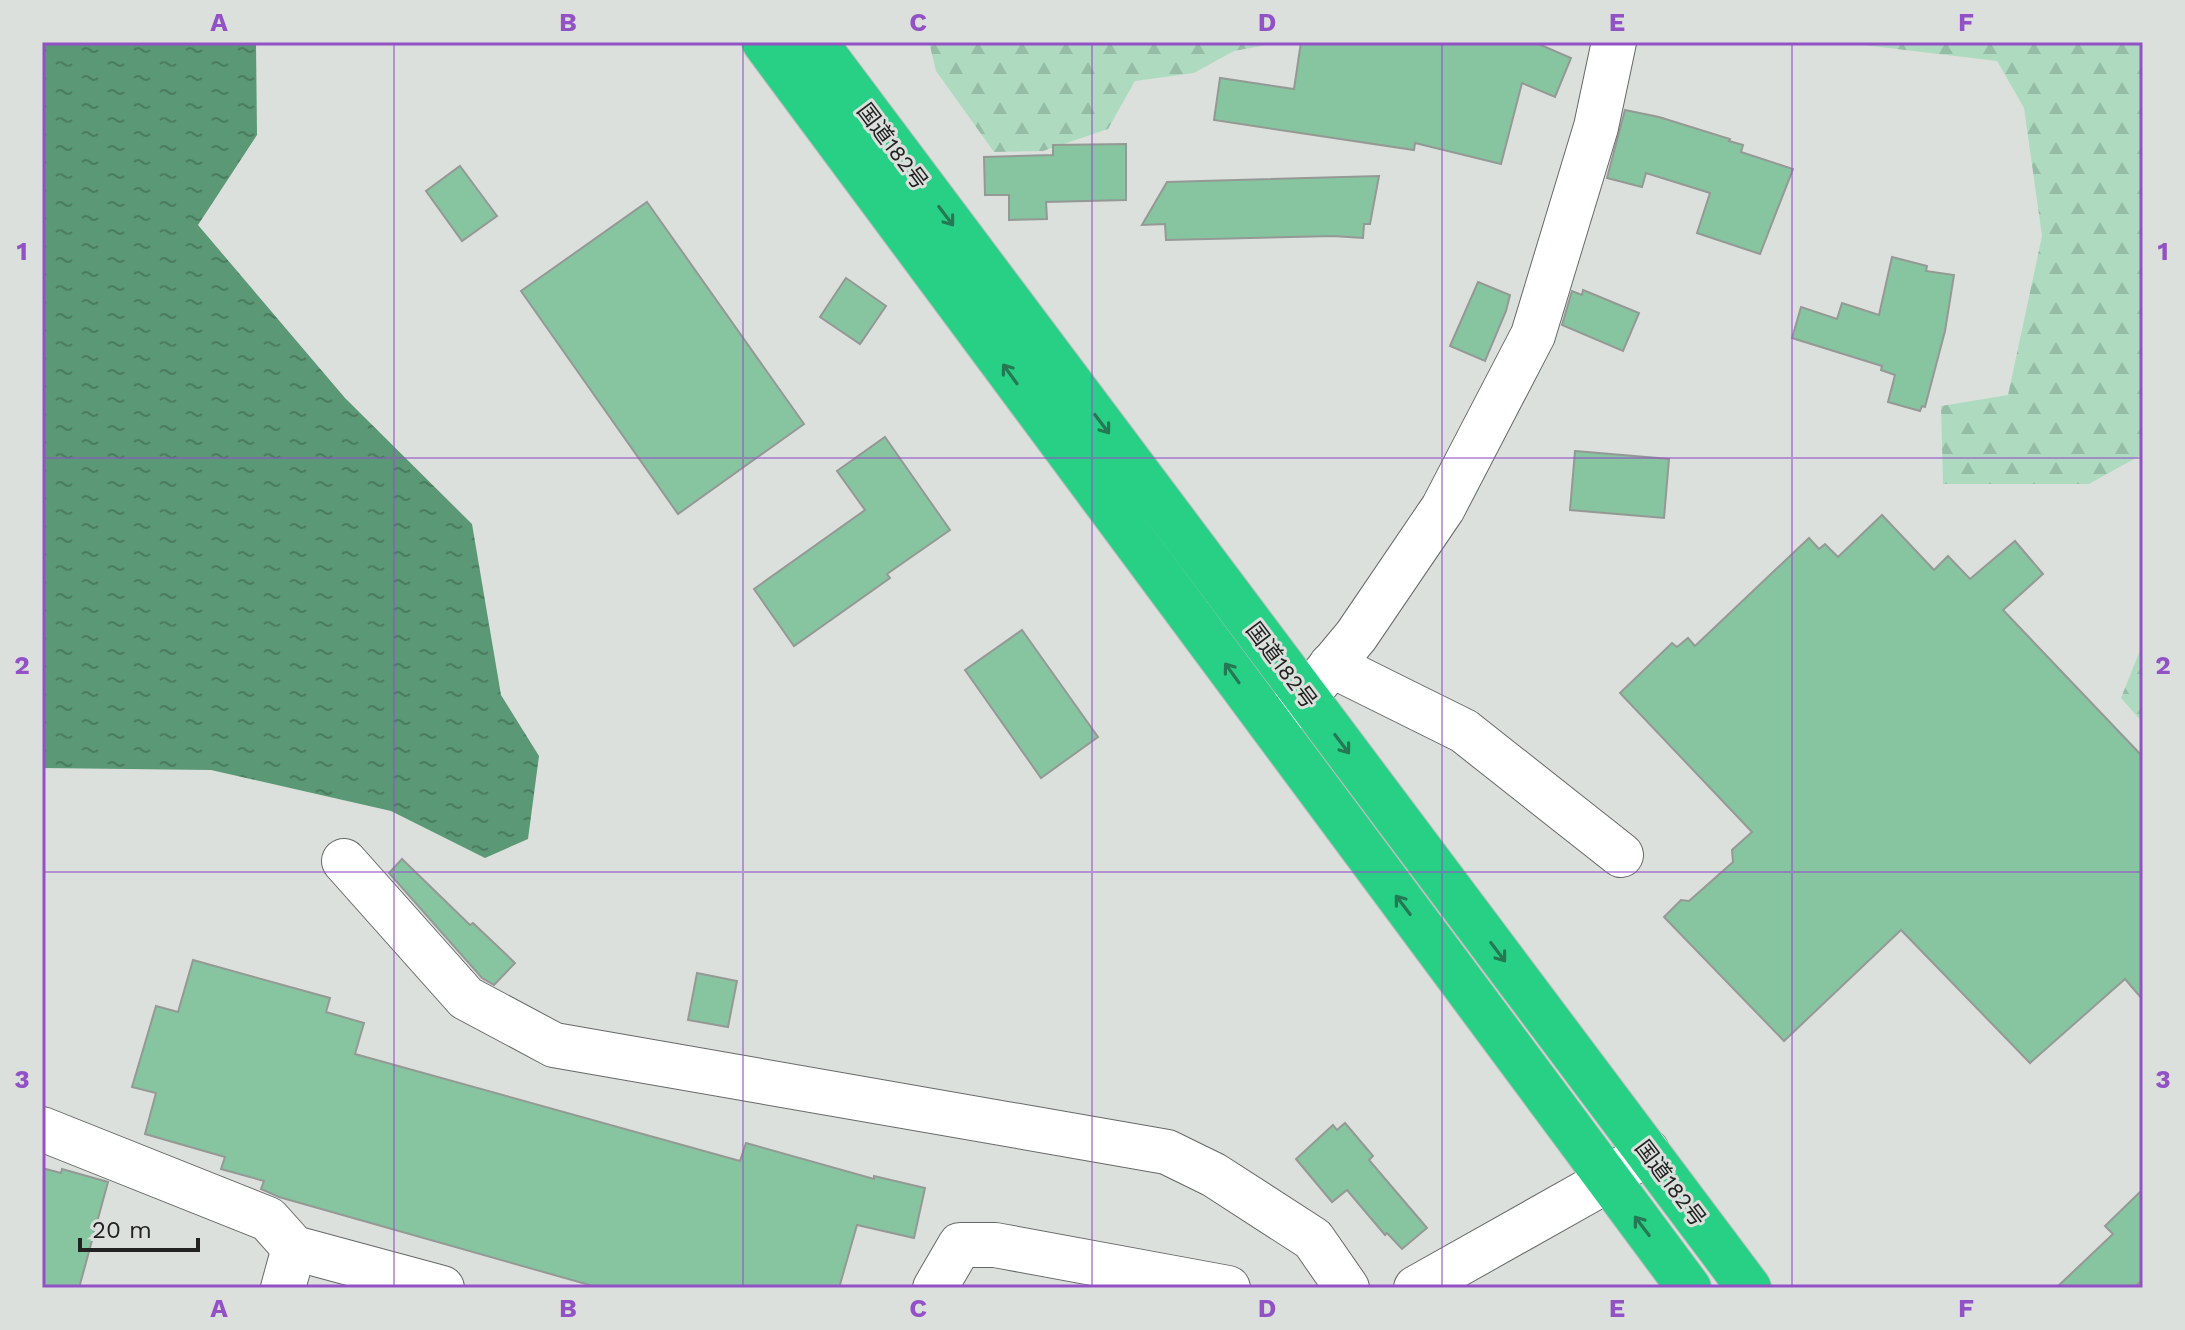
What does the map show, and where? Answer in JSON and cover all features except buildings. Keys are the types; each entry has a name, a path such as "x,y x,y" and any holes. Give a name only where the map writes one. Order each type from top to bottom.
{"highway":[{"name":"国道182号","path":"764,42 1689,1288"},
{"name":"国道182号","path":"815,42 1318,681 1647,1151 1749,1288"}],"street":[{"path":"1270,725 1318,681 1356,636 1443,508 1533,335 1596,127 1614,42"},
{"path":"1318,681 1464,731 1621,855"},
{"path":"344,861 466,998 554,1045 1167,1152 1214,1175 1313,1239 1347,1288"},
{"path":"42,1129 268,1219 289,1268 442,1288"},
{"path":"1416,1288 1608,1180 1647,1151"},
{"path":"935,1288 960,1245 995,1245 1228,1288"}],"green space":[{"path":"929,42 1282,42 1234,51 1194,73 1135,81 1108,129 1043,151 994,152 936,71"},
{"path":"1838,42 2143,42 2143,454 2089,484 1943,484 1941,406 2008,395 2042,236 2024,108 1997,61"},
{"path":"2143,643 2143,723 2121,698"}],"water":[{"path":"42,42 256,42 257,135 198,225 345,398 472,524 501,695 539,756 528,839 485,858 391,811 211,770 42,768"}]}
